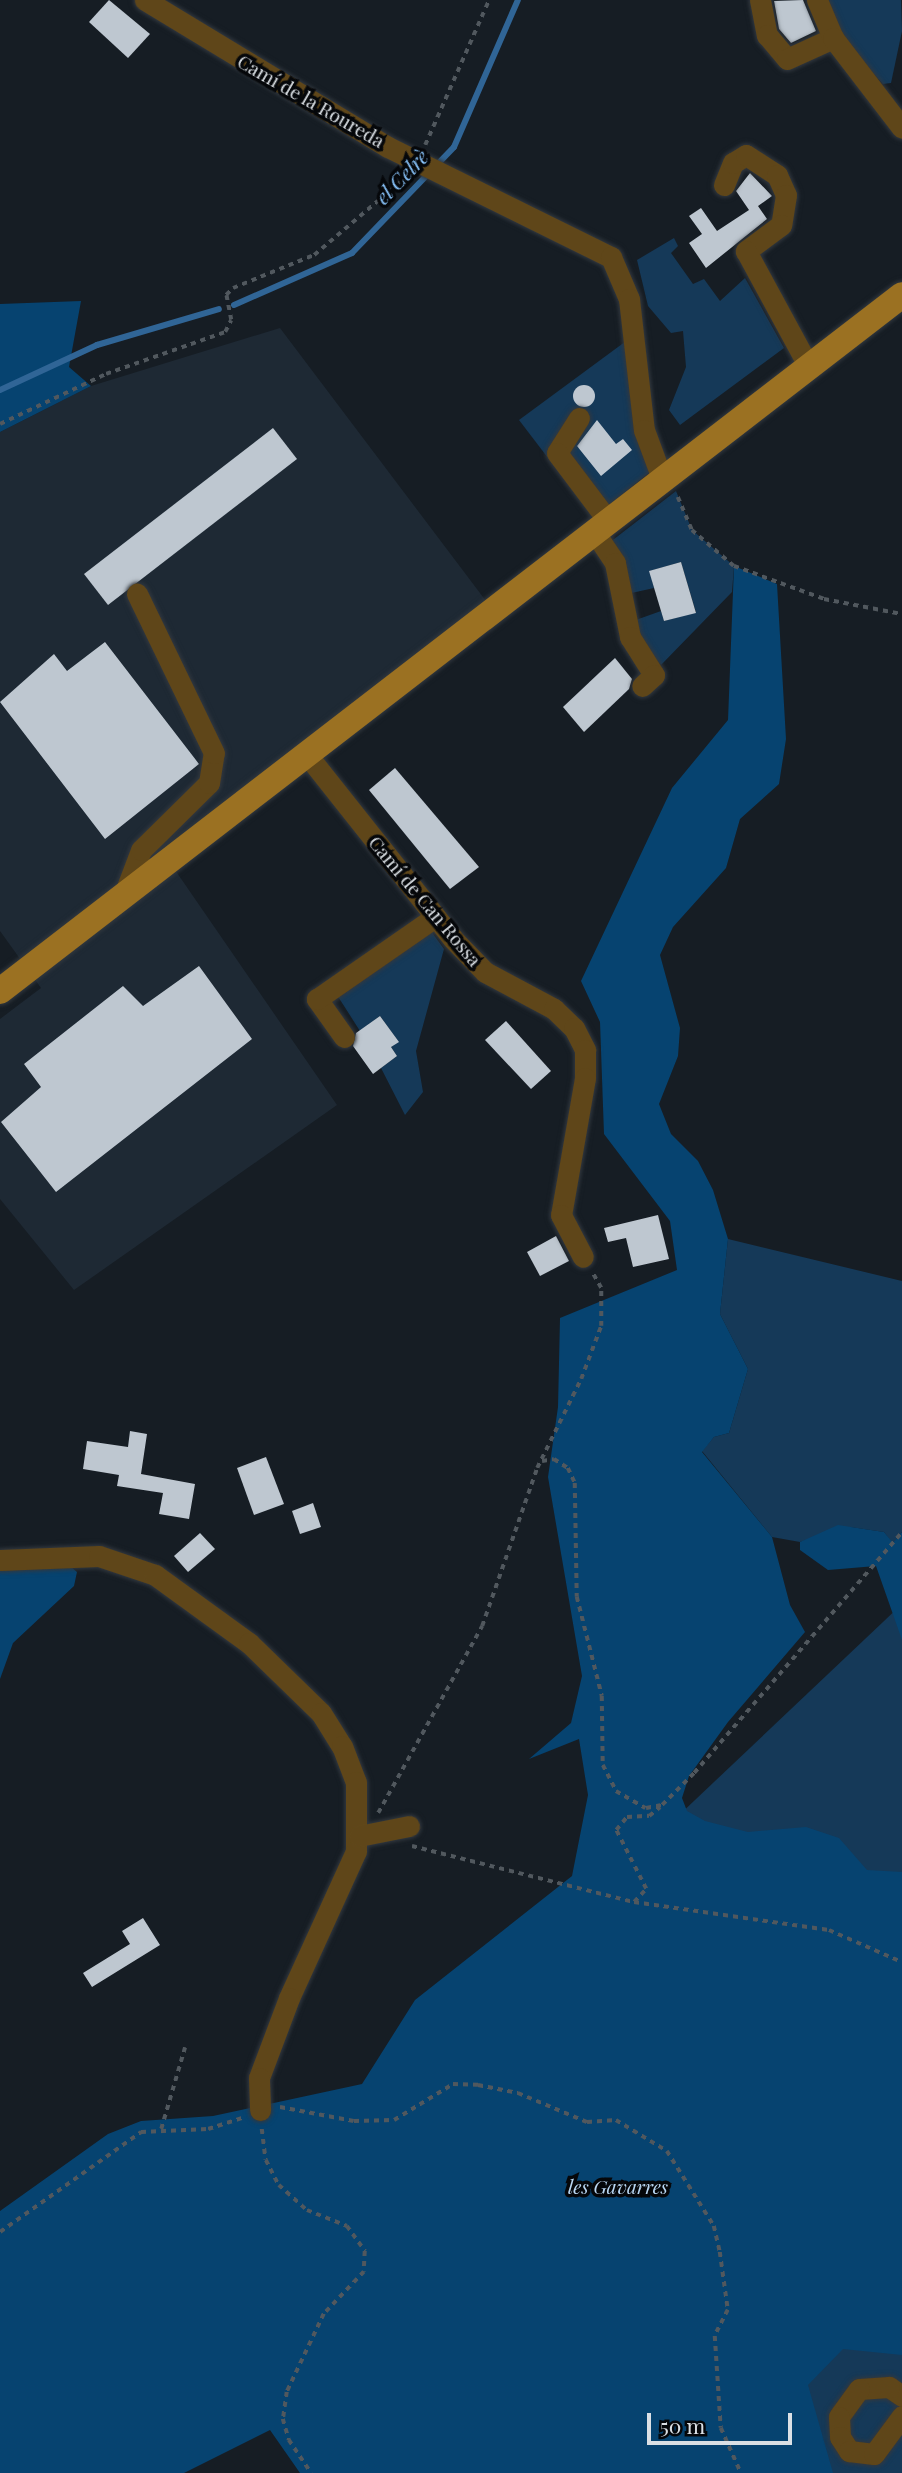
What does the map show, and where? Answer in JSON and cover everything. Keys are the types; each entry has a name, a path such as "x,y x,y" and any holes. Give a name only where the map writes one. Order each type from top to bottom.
{"main road":[{"path":"0,990 308,756 902,295"}],"street":[{"name":"Camí de la Roureda","path":"145,0 175,8 417,160 611,257 629,299 644,430 663,481"},
{"path":"760,0 767,35 787,59 833,38"},
{"path":"817,0 833,38 902,128"},
{"path":"724,185 733,163 746,155 777,175 786,195 781,225 746,251 810,367"},
{"path":"579,418 557,453 602,528 615,563 631,637 654,675 642,686"},
{"path":"124,895 141,850 209,783 214,753 137,594"},
{"name":"Camí de Can Rossa","path":"308,756 435,917 485,971 554,1009 585,1050 561,1214 583,1257"},
{"path":"344,1037 317,999 435,917"},
{"path":"0,1560 100,1556 155,1575 249,1643 333,1728 356,1782 359,1836 264,2065 260,2110"},
{"path":"359,1836 407,1835"},
{"path":"902,2396 888,2387 859,2389 839,2417 840,2437 849,2451 874,2454 902,2416"}],"path":[{"path":"0,424 106,373 225,332 231,320 226,295 233,288 314,255 403,183 417,160 489,0"},
{"path":"663,481 676,491 692,530 734,566 824,599 902,614"},
{"path":"359,1836 386,1804 482,1626 542,1461 601,1326 601,1288 583,1257"},
{"path":"542,1461 554,1459 568,1468 575,1483 578,1597 602,1696 603,1765 626,1801 662,1805"},
{"path":"634,1902 646,1889 616,1830 627,1817 649,1816 662,1805 902,1532"},
{"path":"407,1835 634,1902 829,1930 902,1962"},
{"path":"161,2129 185,2047"},
{"path":"0,2232 141,2132 161,2129 208,2129 260,2110 394,2120 453,2084 478,2085 518,2093 587,2122 616,2120 667,2151 714,2226 723,2264 728,2310 715,2336 722,2428 741,2473"},
{"path":"260,2110 266,2160 279,2185 307,2210 347,2226 365,2251 364,2272 324,2314 287,2392 286,2430 311,2473"}],"shaded area":[{"path":"826,0 901,0 902,31 891,83 883,84 834,30"},
{"path":"674,238 678,246 671,253 693,284 704,279 720,301 745,278 784,348 680,425 669,410 686,367 683,331 671,333 648,306 637,260"},
{"path":"280,328 486,601 162,851 337,1105 74,1290 0,1199 0,1019 41,988 0,931 0,432 91,386"},
{"path":"637,333 656,467 608,506 561,475 519,420"},
{"path":"676,491 692,530 734,566 732,592 661,665 637,637 633,621 661,611 664,621 696,612 681,562 650,571 654,588 627,594 609,543"},
{"path":"431,931 444,949 416,1051 423,1092 405,1115 381,1068 397,1056 391,1047 398,1041 380,1016 360,1031 337,995"},
{"path":"728,1239 902,1281 902,1532 893,1544 884,1532 850,1527 800,1542 772,1537 702,1451 714,1437 729,1433 748,1369 720,1314"},
{"path":"902,1604 902,2473 774,2473 676,1818"}],"green space":[{"path":"81,301 69,367 91,386 0,432 0,304"},
{"name":"les Gavarres","path":"734,566 777,584 786,739 779,784 740,819 726,868 673,927 660,955 680,1028 678,1056 659,1104 671,1134 698,1161 713,1190 728,1239 720,1314 748,1369 729,1433 714,1437 702,1452 772,1537 790,1605 805,1632 728,1722 689,1776 682,1798 687,1811 705,1821 748,1832 806,1827 839,1838 867,1870 902,1872 902,2355 843,2349 808,2385 833,2473 300,2473 270,2430 184,2473 0,2473 0,2211 108,2134 141,2121 213,2116 362,2084 415,2000 572,1876 588,1795 579,1739 529,1759 571,1723 582,1676 548,1477 558,1407 560,1318 677,1270 670,1221 604,1134 600,1022 581,981 672,788 728,720"},
{"path":"838,1525 884,1532 893,1543 902,1532 902,1640 876,1566 828,1570 800,1550 800,1542"},
{"path":"65,1562 77,1572 74,1586 13,1643 0,1679 0,1565"}],"building":[{"path":"109,0 150,34 128,58 89,22"},
{"path":"803,0 816,31 791,43 779,29 774,1"},
{"path":"750,173 772,196 758,206 767,219 706,268 689,243 702,234 689,216 701,208 717,231 749,210 736,191"},
{"path":"580,385 588,385 595,392 595,400 588,407 580,407 573,400 573,392"},
{"path":"597,420 616,444 623,439 632,450 601,476 577,446"},
{"path":"273,428 297,459 108,605 84,574"},
{"path":"681,562 696,613 664,621 649,571"},
{"path":"105,642 199,764 105,839 0,702 54,654 67,671"},
{"path":"615,658 632,679 629,689 584,732 563,707"},
{"path":"395,768 479,867 450,889 369,790"},
{"path":"199,966 252,1039 56,1192 1,1122 41,1087 24,1064 123,986 143,1006"},
{"path":"380,1016 399,1042 391,1047 397,1056 373,1074 353,1046 356,1033"},
{"path":"506,1021 551,1071 531,1089 485,1040"},
{"path":"658,1215 669,1259 633,1267 626,1238 608,1242 604,1228"},
{"path":"556,1236 569,1261 540,1276 527,1252"},
{"path":"130,1431 147,1434 141,1474 195,1484 189,1519 159,1514 163,1493 117,1486 119,1475 83,1469 87,1441 128,1447"},
{"path":"266,1457 284,1504 254,1515 237,1468"},
{"path":"313,1503 321,1527 300,1534 292,1511"},
{"path":"200,1533 215,1549 188,1572 174,1556"},
{"path":"143,1918 160,1945 92,1987 83,1973 130,1944 122,1931"}],"waterway":[{"name":"el Celrè","path":"234,305 352,253 454,147 518,0"},
{"name":"el Celrè","path":"0,390 97,345 219,309"}]}
